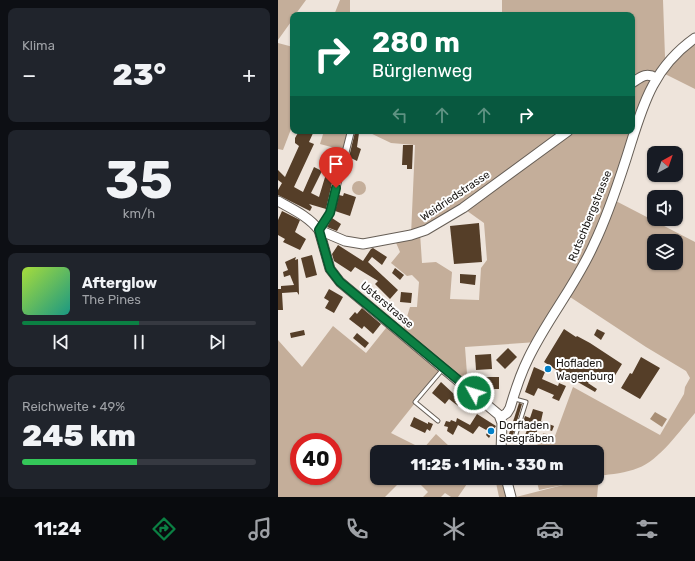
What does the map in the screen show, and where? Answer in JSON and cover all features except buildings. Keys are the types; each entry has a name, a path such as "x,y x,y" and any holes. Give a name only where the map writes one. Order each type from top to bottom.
{"street":[{"name":"Rutschbergstrasse","path":"635,130 640,112 656,78 678,52 695,38"},
{"path":"635,81 644,75 649,75 656,78"},
{"path":"278,201 303,215 319,230 330,213 350,134"},
{"name":"Weidriedstrasse","path":"319,230 345,241 363,244 411,235 426,230 463,208 564,134"},
{"name":"Rutschbergstrasse","path":"501,417 508,410 528,359 574,283 595,243 626,161 634,134"},
{"name":"Usterstrasse","path":"319,230 327,262 335,276 495,410 501,417"},
{"path":"501,417 501,445"},
{"path":"508,485 511,497"}],"lane":[{"path":"438,422 415,402 444,368"},
{"path":"513,398 526,402 516,434"}],"shaded area":[{"path":"278,0 306,0 297,12 290,12 290,23 278,40"},
{"path":"340,0 350,0 350,12 335,12"},
{"path":"502,0 663,0 665,57 668,62 695,38 695,89 661,72 612,199 647,217 647,226 664,226 680,234 647,234 647,270 683,270 683,236 695,242 695,413 662,452 654,459 629,471 604,475 604,445 537,445 541,443 543,433 555,436 573,387 660,435 684,394 685,387 690,378 686,371 646,347 567,295 537,342 465,347 467,374 461,382 443,368 391,433 415,445 370,445 370,485 397,485 385,497 278,497 278,340 302,367 333,326 366,353 390,323 402,333 410,307 417,307 419,282 412,275 407,276 391,263 400,252 394,238 411,235 415,145 391,143 372,134 635,134 635,12 502,12","holes":["463,208 484,223 487,260 481,268 479,300 450,299 452,272 436,262 422,263 420,233"]},
{"path":"278,43 290,46 290,132 283,150 278,149"},
{"path":"323,134 350,134 346,151 320,144"},
{"path":"359,181 364,183 366,188 364,193 359,195 354,193 352,188 354,183"},
{"path":"655,412 667,419 662,427 650,419"},
{"path":"436,434 448,445 426,445"},
{"path":"421,485 466,485 458,497 451,497 445,493 441,497 423,497 428,492"},
{"path":"496,485 508,485 511,497 499,497"},
{"path":"538,485 562,485 539,490"},
{"path":"563,485 598,485 597,497 516,497"}],"place":[{"name":"Hofladen Wagenburg","path":"548,369"},
{"name":"Dorfladen Seegräben","path":"491,431"}],"route":[{"path":"336,188 330,213 319,230 330,269 340,282 474,393"}]}
